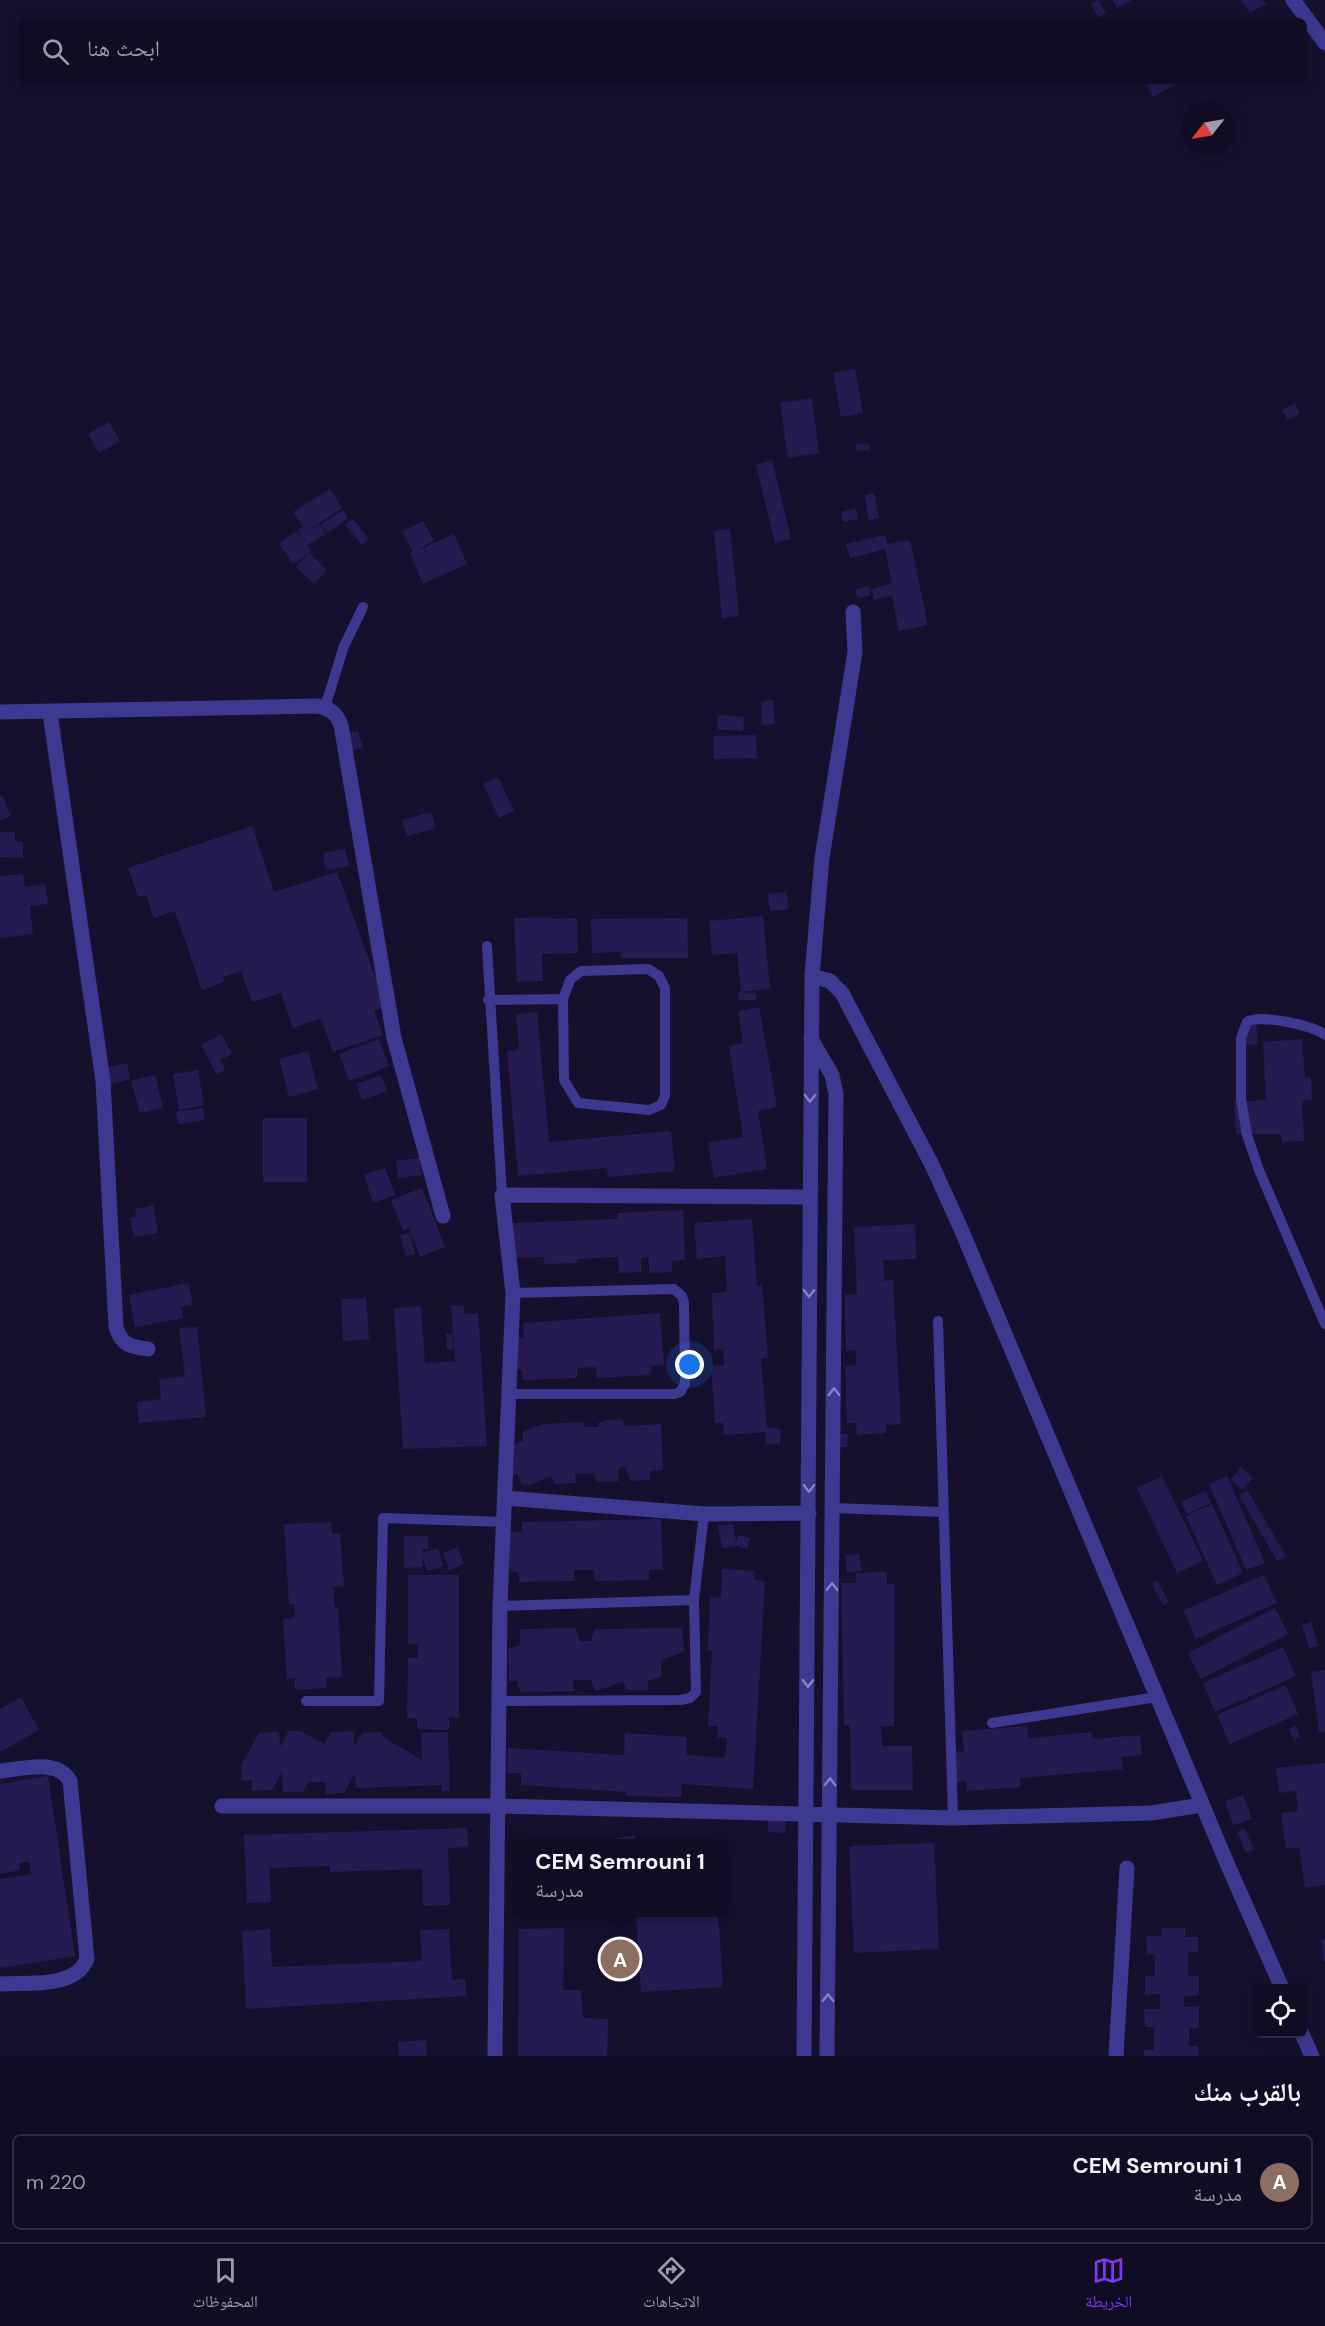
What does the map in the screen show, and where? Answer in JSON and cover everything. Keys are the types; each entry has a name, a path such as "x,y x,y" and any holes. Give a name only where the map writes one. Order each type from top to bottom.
{"street":[{"path":"1293,0 1306,18"},
{"path":"1307,19 1325,43"},
{"path":"804,2056 812,976 822,858 855,652 854,612"},
{"path":"0,712 325,707 338,716 394,1038 443,1216"},
{"path":"50,713 102,1081 116,1327 118,1335 129,1346 148,1349"},
{"path":"812,976 830,981 842,993 932,1165 1280,1984"},
{"path":"811,1040 832,1075 836,1094 827,2056"},
{"path":"495,2056 500,1606 513,1293 502,1195 809,1197"},
{"path":"505,1498 704,1514 809,1513"},
{"path":"0,1771 54,1767 66,1774 70,1781 87,1959 83,1967 71,1978 0,1984"},
{"path":"222,1806 498,1806 830,1817 953,1818 1151,1813 1202,1805"},
{"path":"1116,2056 1127,1868"},
{"path":"1304,2038 1312,2056"}],"lane":[{"path":"325,707 344,646 363,607"},
{"path":"487,946 488,1000 502,1195"},
{"path":"648,969 659,976 665,988 665,1096 661,1105 649,1110 578,1103 564,1080 563,999 570,980 581,971 648,969"},
{"path":"488,1000 563,999"},
{"path":"1325,1035 1316,1030 1264,1018 1247,1022 1241,1032 1241,1099 1252,1153 1325,1323"},
{"path":"510,1394 674,1394 680,1392 685,1384 684,1304 682,1296 674,1289 513,1293"},
{"path":"938,1321 953,1818"},
{"path":"833,1508 943,1512"},
{"path":"499,1701 680,1700 690,1698 696,1692 694,1600 704,1514"},
{"path":"306,1701 380,1701 383,1518 503,1522"},
{"path":"500,1606 694,1600"},
{"path":"992,1723 1157,1696"}],"building":[{"path":"1098,0 1106,13 1098,17 1091,4"},
{"path":"1113,0 1132,0 1117,8"},
{"path":"1242,0 1263,0 1266,4 1250,13"},
{"path":"1146,84 1174,85 1153,97"},
{"path":"855,369 863,413 841,417 833,373"},
{"path":"812,398 819,453 788,458 780,403"},
{"path":"1295,403 1300,414 1288,420 1282,410"},
{"path":"109,422 120,441 99,453 88,434"},
{"path":"869,443 870,450 857,451 856,444"},
{"path":"772,460 791,539 775,543 756,464"},
{"path":"330,489 342,508 307,531 320,524 326,534 307,545 312,551 293,564 279,544 297,531 306,543 298,530 303,527 293,512"},
{"path":"874,493 879,518 869,520 864,495"},
{"path":"856,509 858,519 843,522 841,512"},
{"path":"343,510 348,518 327,533 321,524"},
{"path":"353,519 369,539 362,545 345,525"},
{"path":"423,521 434,540 416,551 454,534 467,564 423,584 410,553 413,552 402,532"},
{"path":"730,529 739,616 722,618 714,531"},
{"path":"885,535 888,544 910,540 928,625 899,631 892,596 874,600 872,589 892,584 885,549 850,558 846,544"},
{"path":"309,553 327,570 314,584 296,567"},
{"path":"868,586 871,595 858,599 855,590"},
{"path":"773,700 775,724 762,725 761,702"},
{"path":"718,715 744,717 743,731 717,729"},
{"path":"358,731 363,748 352,751 347,734"},
{"path":"756,735 757,758 714,759 713,736"},
{"path":"498,777 514,811 499,818 483,784"},
{"path":"2,795 11,816 0,821 0,796"},
{"path":"431,812 436,828 407,836 402,820"},
{"path":"252,826 274,892 337,872 386,1007 374,1010 383,1035 333,1052 321,1018 293,1028 281,993 252,1002 241,971 223,977 224,982 202,990 175,911 154,918 146,895 138,897 128,868"},
{"path":"0,832 15,832 15,842 23,842 23,858 0,857"},
{"path":"345,849 349,866 326,870 323,853"},
{"path":"23,874 25,887 45,884 48,904 30,906 33,934 0,938 0,876"},
{"path":"786,892 789,909 770,911 768,894"},
{"path":"763,916 770,989 741,992 737,953 712,955 709,921"},
{"path":"551,917 551,919 577,918 578,953 542,954 543,981 517,982 514,918"},
{"path":"687,918 688,958 621,958 621,952 592,953 591,919"},
{"path":"739,992 756,993 756,1000 738,1000"},
{"path":"759,1007 777,1107 758,1111 767,1169 714,1178 708,1143 743,1137 729,1046 743,1043 738,1011"},
{"path":"537,1012 549,1142 671,1131 675,1171 608,1177 607,1168 518,1176 507,1051 519,1050 516,1014"},
{"path":"1256,1025 1258,1044 1241,1046 1239,1027"},
{"path":"221,1034 232,1054 220,1060 225,1070 217,1075 201,1045"},
{"path":"379,1039 389,1066 349,1081 339,1054"},
{"path":"1302,1039 1305,1078 1311,1077 1312,1100 1302,1101 1304,1141 1282,1142 1281,1134 1236,1134 1234,1102 1266,1100 1263,1042"},
{"path":"308,1051 318,1089 289,1097 279,1059"},
{"path":"127,1063 130,1079 110,1084 106,1067"},
{"path":"198,1070 204,1105 179,1110 173,1074"},
{"path":"155,1075 163,1108 140,1113 131,1081"},
{"path":"381,1075 387,1091 362,1100 356,1084"},
{"path":"203,1108 205,1120 178,1124 176,1112"},
{"path":"263,1118 307,1118 307,1182 263,1182"},
{"path":"420,1158 421,1175 398,1178 396,1161"},
{"path":"385,1168 395,1195 373,1203 364,1175"},
{"path":"422,1188 445,1247 420,1257 409,1228 403,1230 391,1200"},
{"path":"153,1205 158,1233 134,1237 130,1218 136,1217 135,1209"},
{"path":"683,1210 685,1260 672,1261 672,1272 649,1273 649,1257 641,1258 641,1272 619,1273 618,1257 577,1259 578,1263 544,1264 544,1257 514,1258 512,1223 618,1219 617,1213"},
{"path":"752,1219 757,1286 762,1285 768,1358 761,1358 767,1428 781,1429 780,1445 765,1444 766,1432 724,1435 723,1423 715,1423 711,1366 724,1365 723,1349 714,1350 712,1293 727,1292 725,1256 697,1259 694,1223"},
{"path":"915,1224 916,1259 883,1260 884,1281 893,1280 901,1424 886,1425 886,1433 857,1435 856,1423 847,1423 846,1395 846,1366 856,1365 856,1350 846,1351 845,1323 845,1295 857,1294 854,1227"},
{"path":"410,1233 415,1254 406,1256 400,1235"},
{"path":"188,1283 193,1305 181,1307 183,1318 135,1327 129,1295"},
{"path":"366,1298 369,1339 343,1341 341,1299"},
{"path":"464,1305 465,1314 478,1314 487,1446 403,1449 394,1308 421,1306 425,1363 455,1361 451,1306"},
{"path":"660,1313 664,1365 651,1366 651,1375 597,1378 596,1367 577,1368 577,1378 523,1380 522,1370 512,1370 510,1339 524,1338 523,1323"},
{"path":"197,1327 206,1417 139,1423 137,1402 161,1399 159,1379 185,1376 179,1328"},
{"path":"446,1334 452,1334 453,1349 447,1349"},
{"path":"622,1419 625,1426 661,1424 663,1470 650,1471 650,1480 631,1481 624,1466 618,1469 619,1481 597,1482 594,1473 575,1474 576,1483 554,1484 551,1476 532,1484 522,1485 518,1475 511,1475 509,1447 523,1441 523,1432 543,1424 583,1422 585,1427 598,1427 598,1423 607,1420"},
{"path":"835,1434 848,1434 847,1447 835,1447"},
{"path":"1241,1467 1253,1478 1242,1490 1231,1480"},
{"path":"1162,1476 1203,1561 1177,1573 1137,1488"},
{"path":"1227,1476 1265,1563 1246,1570 1209,1484"},
{"path":"1206,1491 1211,1503 1187,1514 1181,1502"},
{"path":"1248,1491 1286,1556 1277,1561 1239,1495"},
{"path":"1212,1504 1243,1573 1217,1585 1186,1516"},
{"path":"661,1519 663,1570 649,1570 649,1580 595,1581 594,1570 574,1570 574,1581 519,1582 519,1572 510,1572 509,1532 522,1532 522,1522"},
{"path":"331,1522 332,1534 340,1533 344,1586 333,1587 335,1607 338,1607 342,1677 326,1678 327,1688 295,1690 295,1678 287,1679 283,1619 295,1618 294,1604 289,1605 284,1524"},
{"path":"733,1524 736,1543 738,1535 750,1538 747,1549 737,1546 722,1548 718,1526"},
{"path":"404,1536 428,1536 428,1549 422,1549 422,1553 438,1548 443,1566 427,1571 422,1555 423,1567 404,1568"},
{"path":"458,1547 464,1564 449,1570 443,1553"},
{"path":"859,1554 862,1571 847,1573 845,1555"},
{"path":"722,1569 755,1571 755,1580 765,1581 753,1789 682,1784 681,1797 626,1796 626,1792 521,1785 521,1773 507,1773 508,1748 624,1755 625,1733 687,1737 686,1755 725,1758 727,1738 717,1737 718,1726 708,1726 712,1651 708,1651 710,1597 721,1598"},
{"path":"887,1572 887,1584 895,1584 894,1726 881,1726 882,1746 912,1746 913,1790 851,1790 850,1725 844,1725 841,1583 856,1583 856,1573"},
{"path":"408,1575 459,1575 459,1718 449,1717 449,1730 417,1729 417,1718 407,1718 408,1658 418,1658 418,1644 408,1644"},
{"path":"1264,1575 1277,1603 1196,1639 1184,1610"},
{"path":"1157,1581 1169,1602 1163,1605 1152,1584"},
{"path":"1275,1608 1288,1634 1201,1679 1188,1653"},
{"path":"1311,1622 1318,1646 1309,1648 1302,1625"},
{"path":"576,1628 580,1641 591,1641 595,1629 682,1628 684,1652 661,1660 661,1677 648,1681 648,1690 627,1690 623,1682 595,1691 591,1680 573,1680 574,1691 520,1692 517,1681 509,1681 508,1649 520,1645 520,1629"},
{"path":"1283,1647 1296,1676 1215,1712 1203,1683"},
{"path":"1325,1670 1325,1732 1319,1732 1311,1672"},
{"path":"1286,1685 1298,1714 1230,1744 1217,1715"},
{"path":"21,1697 39,1730 0,1752 0,1709"},
{"path":"1027,1726 1028,1738 1092,1732 1093,1739 1140,1735 1142,1755 1122,1757 1123,1769 1020,1778 1020,1787 967,1791 966,1781 955,1782 952,1752 964,1751 962,1731"},
{"path":"1296,1726 1300,1737 1294,1740 1289,1729"},
{"path":"289,1731 301,1731 324,1744 331,1732 354,1731 354,1747 362,1733 383,1732 383,1737 422,1760 421,1733 448,1732 450,1791 442,1791 442,1785 356,1788 355,1773 344,1793 326,1794 325,1782 308,1782 303,1792 283,1792 282,1772 272,1790 252,1791 252,1780 242,1781 241,1765 259,1733 279,1732 280,1747"},
{"path":"1325,1763 1325,1885 1305,1888 1299,1847 1286,1849 1281,1813 1298,1811 1296,1791 1279,1793 1276,1768"},
{"path":"48,1776 75,1956 0,1968 0,1879 31,1874 29,1862 19,1863 20,1870 0,1874 0,1784"},
{"path":"1243,1795 1252,1819 1233,1825 1225,1801"},
{"path":"768,1819 786,1820 785,1833 768,1832"},
{"path":"467,1828 468,1847 448,1848 450,1905 423,1906 422,1869 330,1872 330,1866 269,1868 271,1902 247,1903 244,1835"},
{"path":"1245,1829 1254,1850 1246,1853 1237,1832"},
{"path":"635,1835 635,1839 617,1839"},
{"path":"934,1843 939,1949 854,1953 849,1846"},
{"path":"636,1917 718,1917 723,1987 641,1992"},
{"path":"564,1928 563,1990 581,1990 583,2018 608,2019 607,2056 518,2056 519,1929"},
{"path":"1161,1928 1185,1928 1185,1937 1198,1937 1198,1952 1188,1952 1188,1976 1199,1976 1199,1995 1184,1996 1184,2007 1199,2006 1199,2028 1189,2028 1189,2046 1198,2046 1199,2056 1144,2056 1144,2050 1154,2050 1154,2027 1145,2027 1144,2009 1160,2009 1160,1994 1145,1995 1145,1976 1155,1976 1155,1955 1147,1955 1146,1936 1162,1936"},
{"path":"270,1929 272,1967 422,1961 420,1930 449,1929 452,1980 465,1979 467,1996 246,2009 242,1931"},
{"path":"1325,1939 1325,1961 1324,1961 1321,1940"},
{"path":"426,2040 427,2056 399,2056 398,2042"}],"place":[{"name":"CEM Semrouni 1","path":"620,1959"}]}
